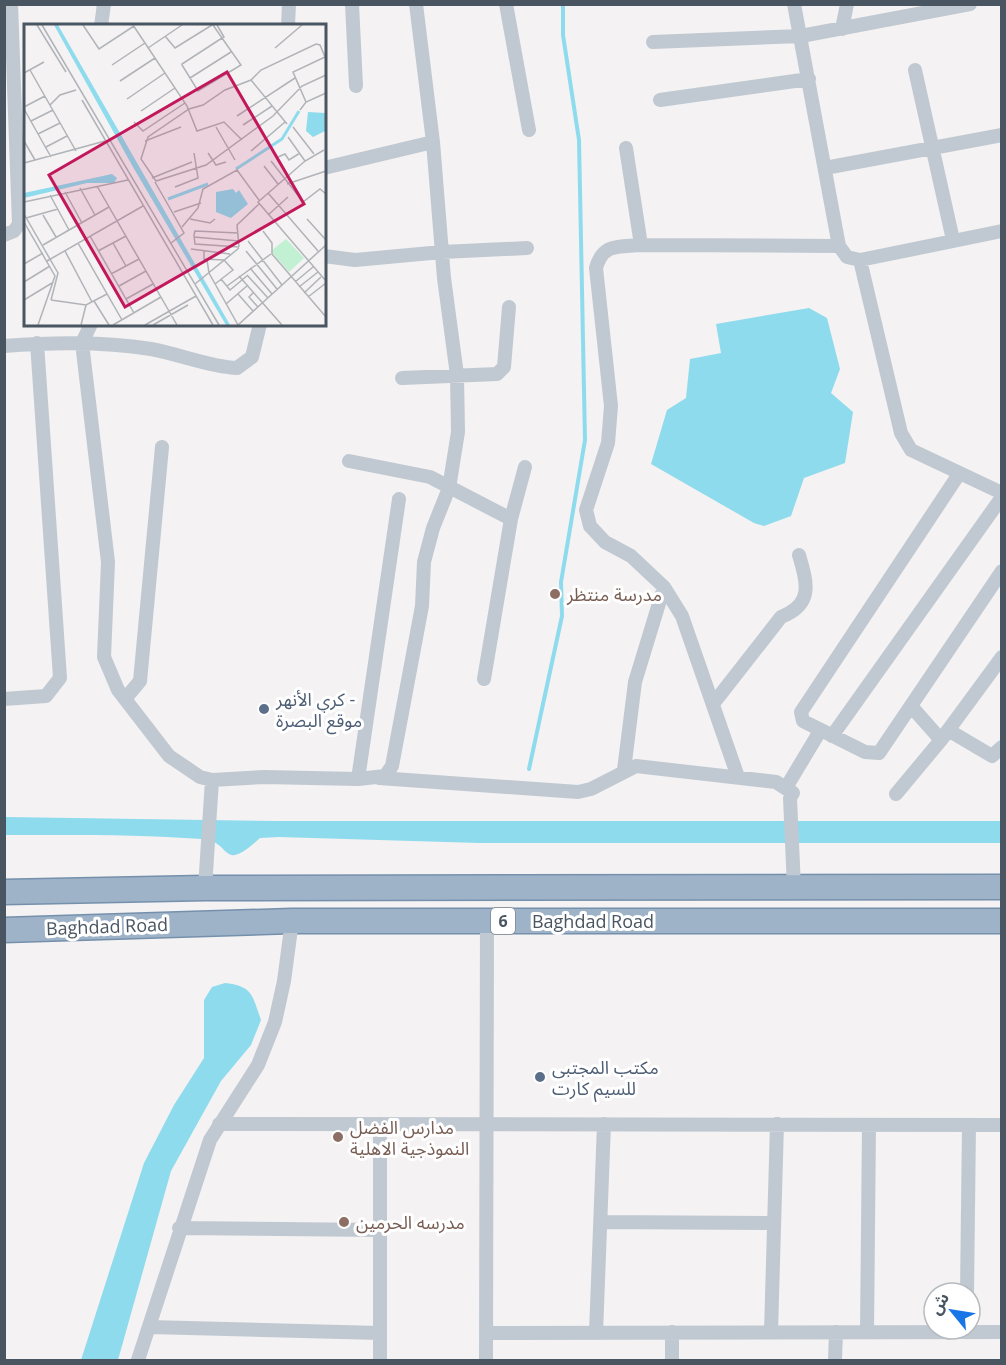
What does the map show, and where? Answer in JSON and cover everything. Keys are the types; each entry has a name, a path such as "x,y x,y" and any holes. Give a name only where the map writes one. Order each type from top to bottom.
{"highway":[{"name":"Baghdad Road","path":"4,892 794,878 1002,887"},
{"name":"Baghdad Road","path":"4,930 292,921 1002,921"}],"street":[{"path":"4,235 14,231 19,224 11,4"},
{"path":"101,24 104,4"},
{"path":"288,24 289,4"},
{"path":"352,4 356,86"},
{"path":"379,778 385,776 392,766 422,606 424,562 433,528 449,488 458,432 458,375 442,252 433,142 416,4"},
{"path":"506,4 530,130"},
{"path":"794,4 839,246 847,257 860,260 1002,231"},
{"path":"842,29 847,4"},
{"path":"653,42 801,36 970,4"},
{"path":"915,70 953,240"},
{"path":"660,100 809,79"},
{"path":"825,168 1002,135"},
{"path":"326,168 433,142"},
{"path":"626,148 641,245"},
{"path":"738,777 682,616 664,587 632,556 605,542 590,526 586,510 608,443 611,406 596,268 600,256 609,248 641,245 839,246"},
{"path":"326,255 355,260 442,252 527,248"},
{"path":"794,878 788,792 826,733 1002,495 911,450 901,433 860,260"},
{"path":"402,378 497,374 504,367 509,307"},
{"path":"90,326 82,343 108,562 104,657 112,680 125,699 178,764 200,777 212,780 379,778 578,792 607,782 624,770 636,766 776,782 788,792"},
{"path":"4,346 82,343 150,349 237,368 252,357 260,326"},
{"path":"4,699 46,696 60,678 37,343"},
{"path":"125,699 140,681 162,447"},
{"path":"349,461 430,477 511,519"},
{"path":"484,679 511,519 525,467"},
{"path":"959,474 801,712 803,721 865,752 879,753 1002,571"},
{"path":"358,779 399,499"},
{"path":"713,704 781,617 792,613 805,597 807,585 799,555"},
{"path":"624,770 635,682 664,587"},
{"path":"896,794 944,735 1002,657"},
{"path":"911,706 944,735 992,756 1002,747"},
{"path":"205,888 212,780"},
{"path":"138,1360 179,1228 210,1140 258,1065 275,1022 285,981 292,921"},
{"path":"486,1360 487,921"},
{"path":"219,1124 1002,1125"},
{"path":"380,1124 380,1360"},
{"path":"596,1333 604,1124"},
{"path":"771,1332 777,1124"},
{"path":"867,1332 869,1125"},
{"path":"967,1281 969,1125"},
{"path":"601,1222 774,1223"},
{"path":"179,1228 380,1230"},
{"path":"149,1327 380,1333"},
{"path":"486,1333 922,1331"},
{"path":"982,1331 1002,1332"},
{"path":"672,1332 672,1360"},
{"path":"835,1360 836,1332"}],"water":[{"path":"809,308 827,318 840,369 831,393 853,412 845,463 804,478 791,516 764,526 754,523 651,464 667,410 686,398 690,359 721,353 716,324"},
{"path":"5,817 277,821 1002,821 1001,843 479,843 279,837 260,838 247,849 232,855 212,841 202,839 5,835"},
{"path":"225,983 234,984 250,993 261,1020 251,1045 221,1081 171,1171 118,1360 81,1360 144,1163 174,1105 204,1058 204,1000 212,987"}],"waterway":[{"path":"529,769 562,616 561,582 585,440 579,140 563,35 563,4"}],"place":[{"name":"مدرسة منتظر","path":"555,594"},
{"name":"كري الأنهر - موقع البصرة","path":"264,709"},
{"name":"مكتب المجتبى للسيم كارت","path":"540,1077"},
{"name":"مدارس الفضل النموذجية الاهلية","path":"338,1137"},
{"name":"مدرسه الحرمين","path":"344,1222"}]}
